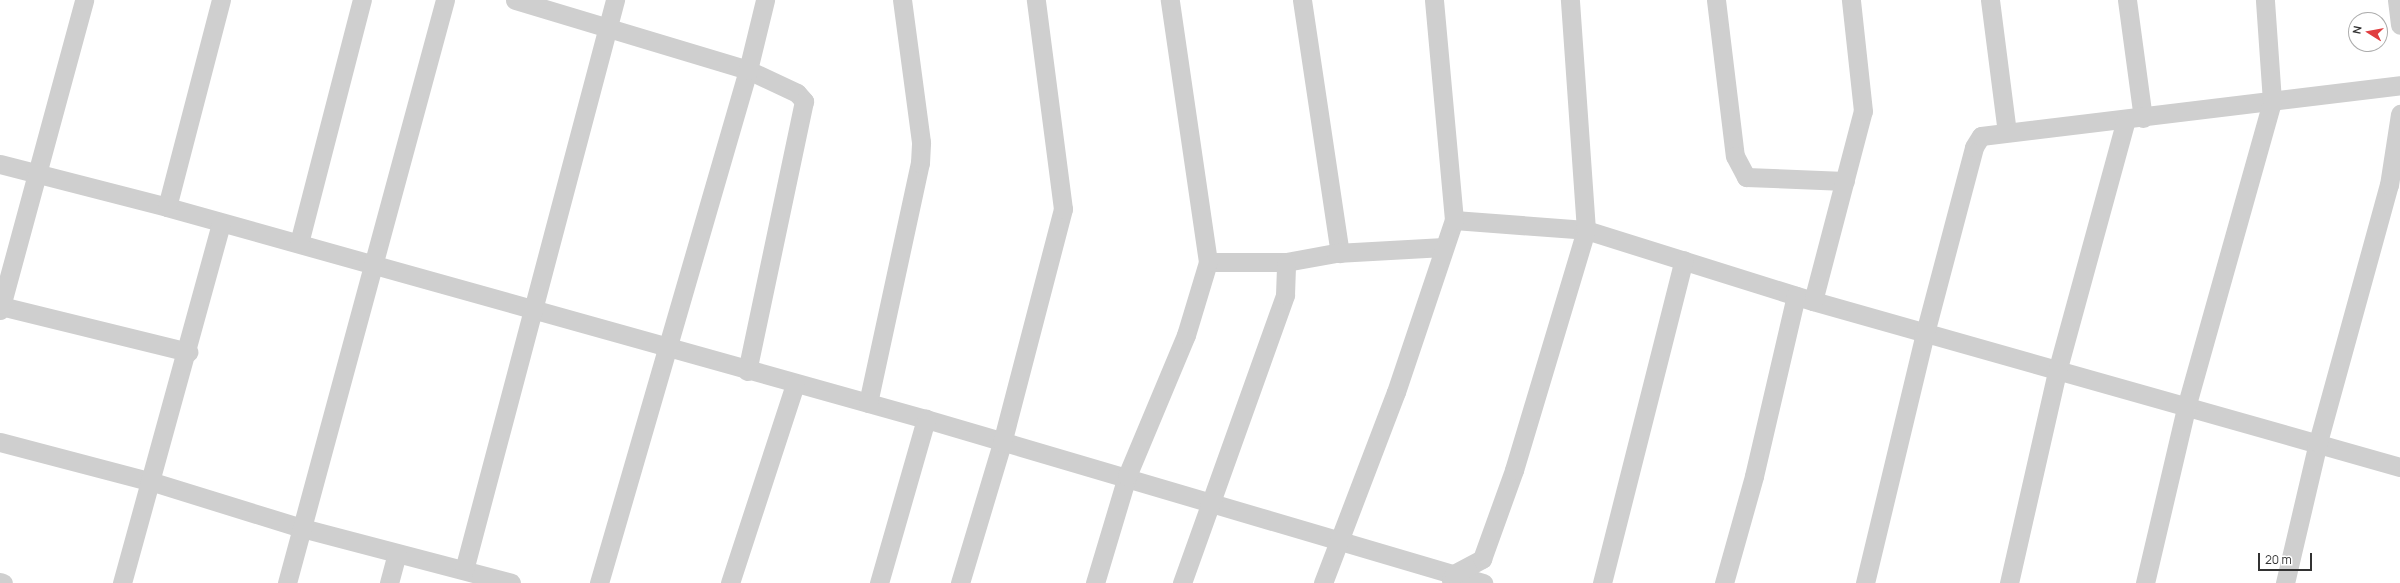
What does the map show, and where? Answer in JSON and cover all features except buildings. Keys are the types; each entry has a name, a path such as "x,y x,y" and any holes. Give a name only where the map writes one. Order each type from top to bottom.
{"street":[{"path":"84,0 38,176 1,308 188,352"},
{"path":"167,207 221,0"},
{"path":"299,244 362,0"},
{"path":"287,583 445,0"},
{"path":"515,0 748,70 797,93 804,101 804,112 747,371"},
{"path":"464,570 615,0"},
{"path":"599,583 748,70 765,0"},
{"path":"868,403 920,163 921,142 902,0"},
{"path":"960,583 1002,443 1063,209 1036,0"},
{"path":"1095,583 1127,476 1186,335 1208,262 1170,0"},
{"path":"1302,0 1340,253"},
{"path":"1323,583 1338,540 1396,392 1454,220 1434,0"},
{"path":"1452,578 1482,559 1514,470 1586,230 1570,0"},
{"path":"1716,0 1735,156 1746,177 1845,181"},
{"path":"1724,583 1804,299 1845,181 1863,111 1851,0"},
{"path":"1990,0 2007,132"},
{"path":"2009,583 2058,368 2134,119 2127,0"},
{"path":"2145,583 2187,404 2272,101 2265,0"},
{"path":"2397,0 2400,25"},
{"path":"1865,583 1925,334 1974,147 1981,136 2134,119 2400,85"},
{"path":"2285,583 2318,442 2389,185 2400,114"},
{"path":"0,164 38,176 167,207 747,371 926,418 1002,443 1127,476 1213,504 1338,540 1452,578 1483,583"},
{"path":"1454,220 1586,230 1804,299 1925,334 2058,368 2187,404 2400,467"},
{"path":"122,583 153,482 221,223"},
{"path":"1208,262 1286,262 1340,253 1444,246"},
{"path":"1602,583 1684,260"},
{"path":"1182,583 1213,504 1285,295 1286,262"},
{"path":"730,583 795,384"},
{"path":"880,583 926,418"},
{"path":"0,442 153,482 302,528 510,583"},
{"path":"389,583 397,554"}]}
